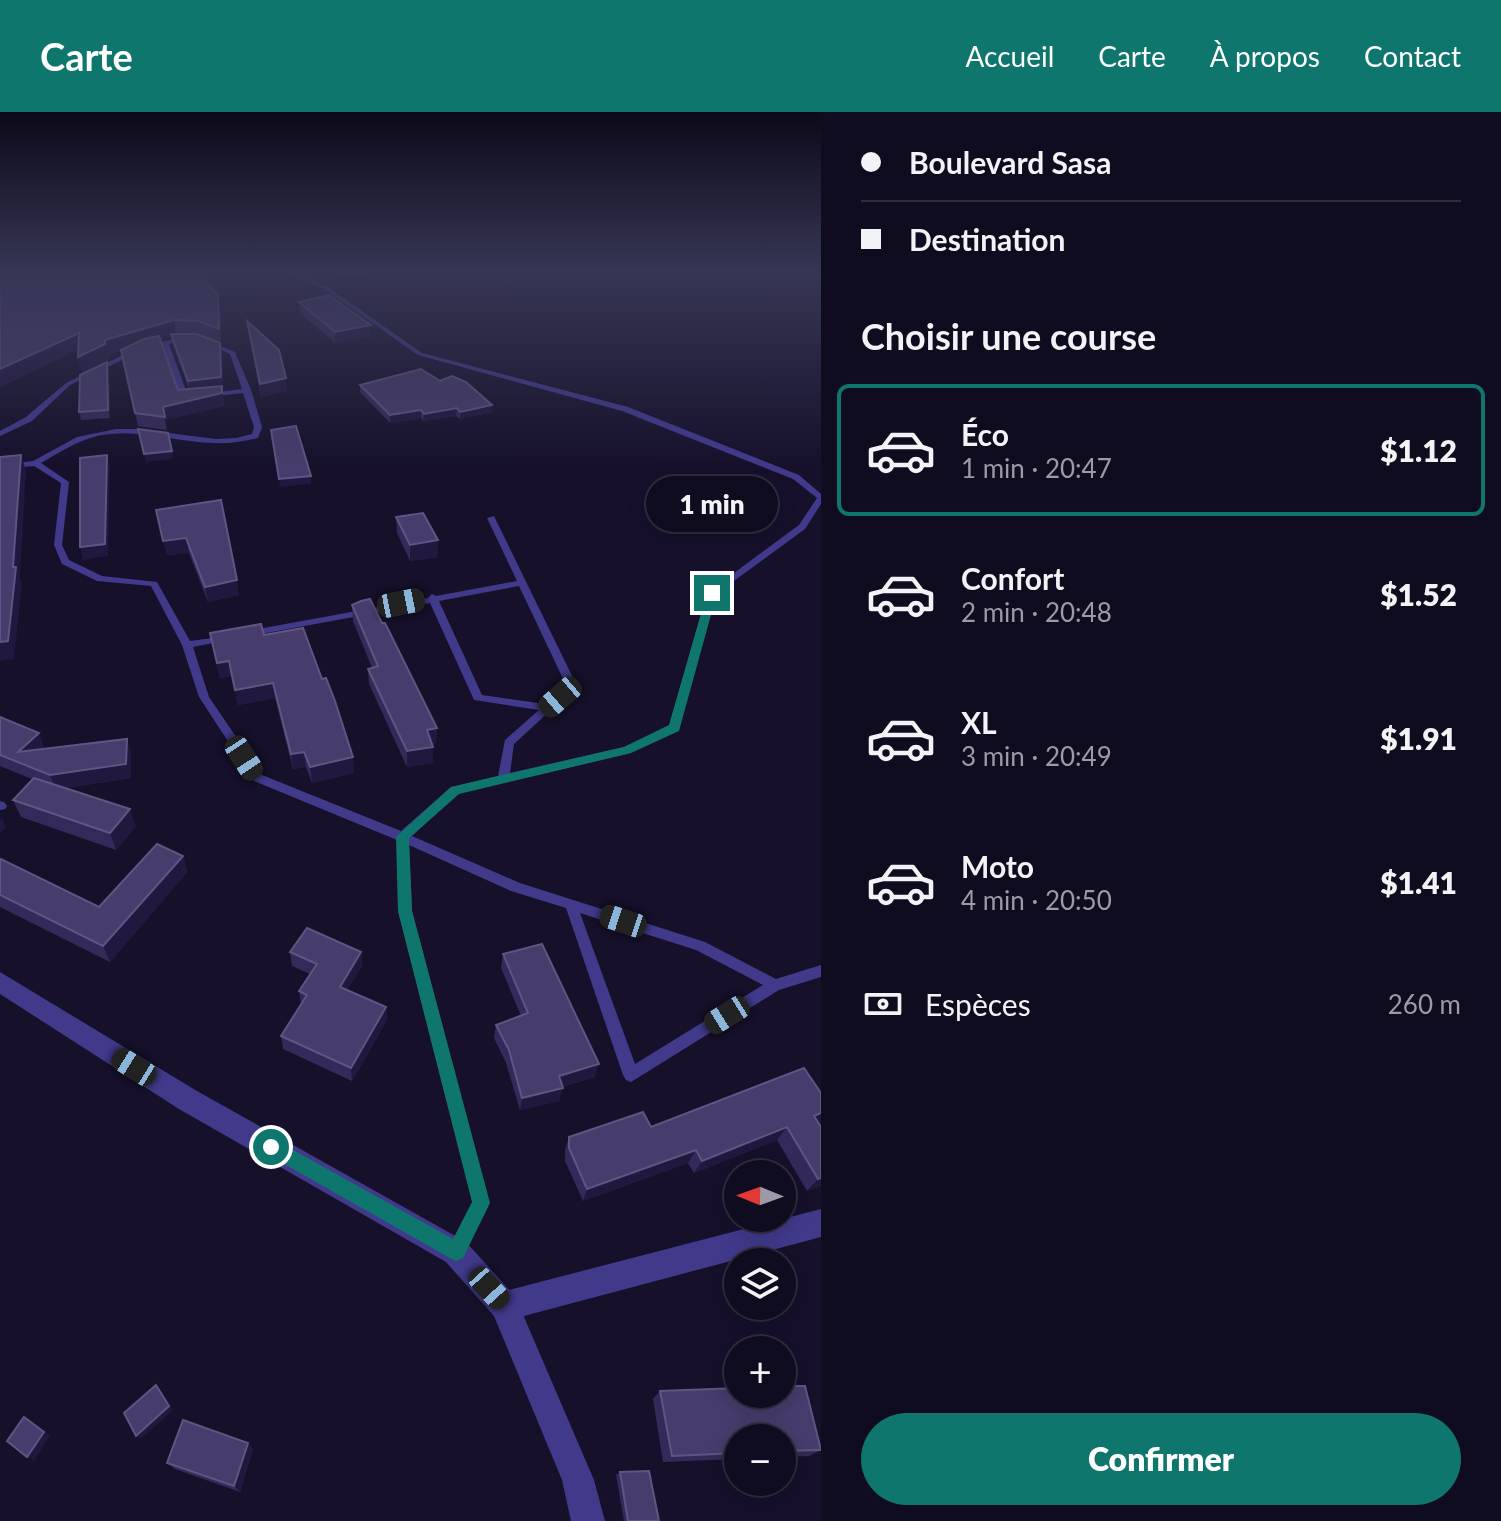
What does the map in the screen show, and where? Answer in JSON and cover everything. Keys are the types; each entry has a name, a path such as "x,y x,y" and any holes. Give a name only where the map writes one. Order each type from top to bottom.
{"street":[{"path":"0,982 188,1100 456,1252 505,1306 578,1480 588,1521"},
{"path":"505,1306 821,1223"}],"lane":[{"path":"394,336 420,354 625,409 796,477 821,498 802,527 712,593 674,728 627,750 455,790 403,837 405,911 481,1203 456,1252"},
{"path":"0,434 29,419 68,384 143,347 200,340 233,353 258,427 255,436 234,443 133,431 98,433 68,444 35,463 0,467"},
{"path":"165,342 185,398 247,390"},
{"path":"35,463 65,482 58,545 65,562 100,579 154,584 187,645 204,697 258,778 516,887 700,946 775,985"},
{"path":"491,518 572,686 509,743 503,779"},
{"path":"187,645 432,597 522,583"},
{"path":"432,597 478,698 548,708"},
{"path":"571,905 631,1075 775,985 821,971"}],"building":[{"path":"0,336 73,336 0,369"},
{"path":"79,336 120,336 105,340 105,344 78,357"},
{"path":"159,336 178,390 222,386 222,393 163,407 165,417 135,413 121,350"},
{"path":"172,336 201,336 220,343 221,377 188,381"},
{"path":"250,336 263,336 279,350 286,378 260,384"},
{"path":"107,362 108,410 79,412 80,375"},
{"path":"421,369 440,381 452,376 466,382 492,405 460,412 457,408 424,414 421,410 390,415 360,385"},
{"path":"296,426 311,476 279,479 271,430"},
{"path":"138,429 168,433 172,451 144,454"},
{"path":"21,455 13,567 16,567 8,641 0,642 0,457"},
{"path":"107,455 105,544 80,547 80,458"},
{"path":"221,500 237,580 205,587 186,538 163,541 156,510"},
{"path":"423,513 438,540 410,545 396,517"},
{"path":"370,599 437,728 427,730 433,747 407,751 368,669 378,666 352,605"},
{"path":"261,624 264,635 303,628 322,679 326,678 335,701 353,757 310,767 304,752 291,754 273,683 235,690 229,661 217,663 210,633"},
{"path":"0,717 39,733 18,752 127,739 126,764 50,775 0,755"},
{"path":"34,778 130,809 110,833 13,800"},
{"path":"157,844 183,856 103,946 0,895 1,859 99,907"},
{"path":"307,928 361,952 340,987 386,1007 351,1068 281,1036 307,995 299,991 317,964 290,952"},
{"path":"542,944 599,1064 559,1076 563,1088 522,1098 509,1050 496,1025 528,1013 503,954"},
{"path":"804,1068 821,1093 821,1113 814,1116 821,1127 821,1178 818,1179 787,1127 702,1161 696,1150 587,1189 569,1148 569,1137 643,1112 651,1127"},
{"path":"156,1385 169,1406 136,1436 124,1413"},
{"path":"796,1386 805,1386 821,1450 796,1451 796,1424 724,1424 724,1454 672,1456 660,1391 724,1389 724,1408 796,1408"},
{"path":"24,1417 44,1432 27,1457 7,1441"},
{"path":"183,1420 248,1443 234,1486 167,1463"},
{"path":"649,1471 659,1521 628,1521 620,1472"}],"route":[{"path":"271,1147 456,1252 481,1203 405,911 403,837 455,790 627,750 674,728 712,593"}]}
